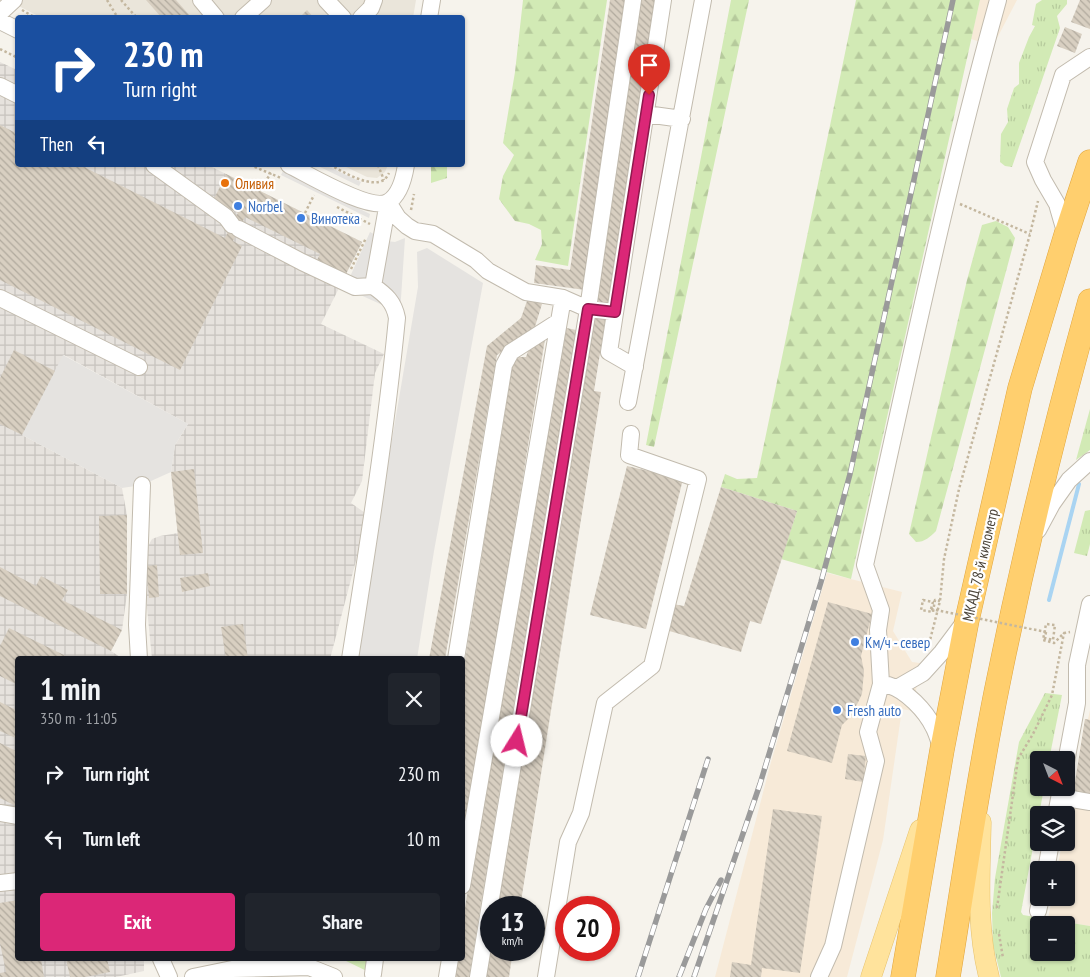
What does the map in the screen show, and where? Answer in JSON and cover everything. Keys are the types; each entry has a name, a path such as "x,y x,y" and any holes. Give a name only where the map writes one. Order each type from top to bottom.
{"highway":[{"name":"МКАД, 78-й километр","path":"903,977 942,750 967,620 1020,388 1090,162"},
{"path":"948,977 997,685 1025,554 1060,410 1090,301"}],"main road":[{"path":"981,776 980,912 988,977"},
{"path":"871,977 937,778"}],"street":[{"path":"0,13 14,0"},
{"path":"200,0 213,15"},
{"path":"246,15 263,0"},
{"path":"326,0 339,15"},
{"path":"365,15 371,8 374,0"},
{"path":"430,15 432,0"},
{"path":"478,977 588,309 633,0"},
{"path":"635,367 609,352 663,0"},
{"path":"628,402 703,0"},
{"path":"819,977 833,946 876,761 868,732 881,684 878,630 881,610 865,565 947,199 971,99 998,0"},
{"path":"0,22 15,29"},
{"path":"1066,235 1057,204 1035,162 1063,75 1090,57"},
{"path":"0,86 15,93"},
{"path":"646,114 682,119"},
{"path":"157,167 226,217 235,227 355,287 373,286 388,297 395,308 397,318 389,396 350,656"},
{"path":"293,167 361,201 379,204 388,202 397,194 405,176 406,167"},
{"path":"388,202 398,218 407,226 415,231 433,234 476,260 488,271 526,292 563,298 588,309 615,312"},
{"path":"373,286 388,202"},
{"path":"0,298 139,367"},
{"path":"465,868 563,298"},
{"path":"456,656 504,365 511,352 558,322"},
{"path":"546,977 568,842 581,813 605,703 652,666 698,479 629,455 632,434"},
{"path":"1025,554 1052,504 1069,480 1090,461"},
{"path":"138,656 137,625 142,485"},
{"path":"1068,751 1077,703 1077,665 1090,604"},
{"path":"897,688 923,673 967,620"},
{"path":"881,684 897,688 921,709 934,728 942,750"},
{"path":"1073,796 1090,802"},
{"path":"0,813 15,816"},
{"path":"0,883 15,882"},
{"path":"162,961 170,977"},
{"path":"170,977 171,961"},
{"path":"447,977 450,961"},
{"path":"193,977 232,969 316,963 334,977"}],"path":[{"path":"107,0 116,15"},
{"path":"121,0 134,15"},
{"path":"0,49 15,56"},
{"path":"334,167 362,180 374,183 384,180 389,172"},
{"path":"379,167 384,180"},
{"path":"259,191 272,173"},
{"path":"927,650 940,601 944,559 959,489 1030,234 1043,180"},
{"path":"305,213 314,195"},
{"path":"947,199 1030,234"},
{"path":"350,272 368,233"},
{"path":"940,601 935,600 933,612 921,610 923,600 933,602 931,610 1046,632 1045,638 1053,640 1056,626 1046,624 1043,640 1054,643 1064,633 1052,696 1018,759 996,915"},
{"path":"999,933 1003,959"}],"shaded area":[{"path":"7,0 416,0 414,15 36,15"},
{"path":"980,0 1017,0 993,46 971,39"},
{"path":"0,62 15,69 15,167 212,167 362,242 321,324 384,354 375,373 362,481 351,503 368,515 331,656 152,656 146,598 145,564 147,548 152,539 178,533 171,472 175,445 188,424 64,355 22,435 122,488 127,515 127,594 122,630 111,651 118,656 15,656 15,961 144,961 144,971 116,977 0,977"},
{"path":"320,167 329,167 361,182 359,186"},
{"path":"346,167 387,167 385,172 377,178 367,177"},
{"path":"283,171 370,214 369,218 281,175"},
{"path":"370,232 387,241 395,242 405,238 400,313 345,288"},
{"path":"427,248 483,283 434,551 417,656 351,656 375,539 418,287 417,252"},
{"path":"63,355 188,424 175,445 171,472 142,485 122,488 22,435"},
{"path":"827,573 902,592 893,631 912,662 920,663 913,711 902,709 883,840 847,977 715,977 771,762"},
{"path":"1090,710 1090,926 1075,924 1075,916 1049,916 1050,906 1075,906 1075,861 1059,861 1061,851 1075,851 1075,806 1071,806 1073,796 1075,796 1075,782 1085,719 1088,719"}],"green space":[{"path":"523,0 607,0 568,266 535,260 542,244 541,230 529,224 515,221 499,199 503,176 514,155 503,143 515,72"},
{"path":"731,0 749,0 654,447 646,445"},
{"path":"856,0 980,0 851,579 781,559 797,511 721,487 725,474 737,479 757,478"},
{"path":"1042,0 1067,0 1067,4 1057,16 1060,28 1012,167 1005,166 1000,162 1001,134 1008,122 1007,109 1014,88 1019,84 1019,63 1035,26 1032,25 1036,4"},
{"path":"431,167 447,167 447,178 431,183"},
{"path":"996,221 1008,227 1015,238 936,531 925,540 916,542 909,534 967,280 982,225"},
{"path":"1090,409 1090,450 1076,460"},
{"path":"1090,510 1090,544 1087,556 1074,553 1085,511"},
{"path":"1045,693 1062,695 1051,751 1030,751 1030,796 1043,796 1041,806 1030,806 1030,851 1032,851 1021,912 1023,915 1030,916 1030,961 1075,961 1075,924 1090,926 1090,977 1001,977 993,945 992,913 995,878 1019,742"},
{"path":"346,961 379,961 377,976"}],"building":[{"path":"146,0 176,0 189,15 159,15"},
{"path":"610,0 629,0 585,290 534,283 536,265 570,270"},
{"path":"641,0 655,0 609,307 595,305"},
{"path":"1080,0 1090,0 1090,29 1071,22"},
{"path":"307,10 311,15 302,15"},
{"path":"1065,27 1082,34 1075,53 1057,46"},
{"path":"0,125 15,132 15,167 84,167 225,238 238,213 213,201 226,174 362,242 344,278 315,264 320,254 245,217 233,241 242,246 180,370 0,280"},
{"path":"528,298 542,304 534,330 497,355 446,656 430,656 487,346 521,318"},
{"path":"589,313 606,316 594,391 601,392 522,896 496,896"},
{"path":"562,327 576,330 482,896 480,896 480,910 469,977 454,977 457,961 465,961 465,908"},
{"path":"545,339 465,839 465,661 513,357 526,357 530,345"},
{"path":"14,350 55,371 22,435 0,424 0,378"},
{"path":"627,466 683,479 646,629 590,615"},
{"path":"194,469 203,553 180,555 171,472"},
{"path":"721,487 797,511 761,624 750,621 741,652 666,630 673,604 684,606"},
{"path":"127,515 127,594 100,594 99,516"},
{"path":"157,565 159,597 149,598 146,566"},
{"path":"0,567 36,586 41,576 68,590 62,600 122,630 111,651 0,596"},
{"path":"208,573 210,586 182,592 180,578"},
{"path":"828,602 872,614 861,656 864,671 862,694 852,715 842,725 832,763 787,751"},
{"path":"243,624 248,656 226,656 221,627"},
{"path":"9,628 66,656 15,656 15,684 0,676 0,646"},
{"path":"0,702 15,710 15,738 0,731"},
{"path":"1085,719 1090,720 1090,798 1075,795 1075,782"},
{"path":"0,743 15,750 15,806 0,798"},
{"path":"848,754 866,756 863,782 845,779"},
{"path":"773,809 822,816 800,973 762,968 761,977 730,977 732,962 751,965"},
{"path":"15,900 15,961 41,961 44,977 0,977 0,973 6,972 0,943 0,903"},
{"path":"66,961 107,961 110,972 85,977 70,977"},
{"path":"486,961 511,961 509,977 483,977"}],"waterway":[{"path":"1049,600 1079,484"}],"railway":[{"path":"694,977 760,784 821,582 850,474 953,0"},
{"path":"638,977 708,759"},
{"path":"679,977 706,909 721,880"}],"place":[{"name":"Оливия","path":"225,183"},
{"name":"Norbel","path":"238,206"},
{"name":"Винотека","path":"301,218"},
{"name":"Км/ч - север","path":"855,642"},
{"name":"Fresh auto","path":"837,710"}],"route":[{"path":"517,741 588,309 615,312 649,95"}]}
